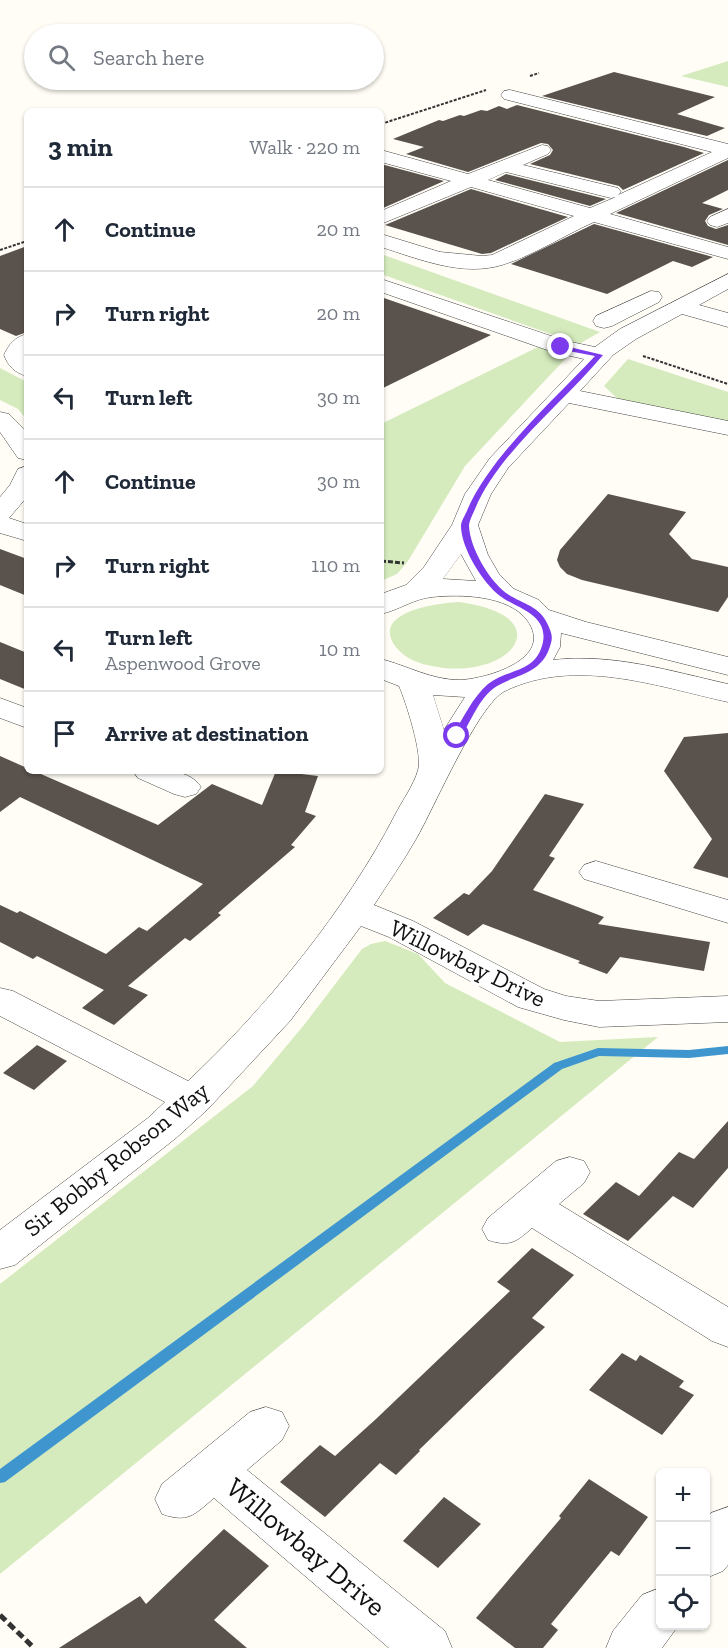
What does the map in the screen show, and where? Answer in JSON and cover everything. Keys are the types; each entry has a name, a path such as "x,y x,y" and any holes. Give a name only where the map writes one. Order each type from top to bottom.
{"street":[{"path":"510,95 534,78"},
{"path":"490,94 510,95 728,151"},
{"path":"384,217 542,150"},
{"path":"384,241 453,262 488,262 505,257 728,151"},
{"path":"384,157 728,253"},
{"path":"504,166 611,192"},
{"path":"648,324 611,317 674,284 720,284"},
{"path":"384,603 413,577 434,573 465,525 487,479 562,394 605,351 720,284"},
{"path":"384,288 561,347 605,351"},
{"path":"680,306 728,320"},
{"path":"24,343 18,348 15,355 18,362 24,367"},
{"path":"562,394 728,428"},
{"path":"0,419 16,434 24,448"},
{"path":"0,513 24,482"},
{"path":"0,524 24,531"},
{"path":"465,525 477,563 489,581 504,595"},
{"path":"413,577 504,595 530,608 539,616 548,635 546,645 536,663 525,672"},
{"path":"539,616 576,628 728,666"},
{"path":"384,669 412,682 438,687 466,688 493,685 525,672 578,666 617,668 728,693"},
{"path":"412,682 421,700 427,721 435,769"},
{"name":"Sir Bobby Robson Way","path":"0,1253 132,1153 193,1100 276,1012 354,910 400,838 435,769 478,700 493,685"},
{"path":"155,774 185,787"},
{"path":"596,872 728,912"},
{"name":"Willowbay Drive","path":"354,910 401,929 531,998 564,1008 599,1014 728,1009"},
{"path":"0,1000 193,1100"},
{"path":"570,1172 516,1217 728,1329"},
{"name":"Willowbay Drive","path":"266,1426 196,1484 427,1648"},
{"path":"710,1550 728,1528"},
{"path":"631,1648 656,1616"}],"path":[{"path":"384,123 490,94"},
{"path":"0,250 24,242"},
{"path":"605,351 728,384"},
{"path":"384,562 413,577"},
{"path":"0,1614 34,1648"}],"green space":[{"path":"728,61 728,87 681,76"},
{"path":"384,255 600,332 579,344 384,275"},
{"path":"540,346 567,357 465,466 408,561 397,574 384,580 384,423"},
{"path":"628,359 728,392 728,424 621,402 604,386"},
{"path":"0,368 24,380 24,416 18,409 0,400"},
{"path":"459,602 491,610 510,621 517,633 514,646 501,658 482,666 456,669 417,662 403,654 393,643 390,632 393,623 401,616 425,607"},
{"path":"385,941 418,954 445,983 560,1042 658,1037 0,1574 0,1284 253,1086 304,1025 362,949"}],"building":[{"path":"614,72 715,97 677,114 725,128 707,136 542,96"},
{"path":"517,105 704,153 623,190 619,186 530,164 550,155 553,150 548,144 541,143 468,172 406,154 424,147 393,139 439,120 464,116 481,110 487,111 499,106 507,109"},
{"path":"728,160 728,190 702,203 723,209 709,215 705,221 708,226 716,229 728,225 728,245 616,213"},
{"path":"384,165 444,181 384,208"},
{"path":"506,174 606,199 590,206 495,180"},
{"path":"471,189 568,217 491,253 482,254 385,225"},
{"path":"594,224 713,257 692,267 673,261 607,294 511,264"},
{"path":"24,247 24,333 16,336 0,329 0,256"},
{"path":"384,298 491,335 384,388"},
{"path":"608,494 686,512 669,534 692,559 728,567 728,597 718,612 582,580 567,574 560,567 557,560 560,550"},
{"path":"0,549 24,558 24,595 0,585"},
{"path":"0,642 24,652 24,689 0,679"},
{"path":"728,733 728,878 693,868 712,839 664,771 684,737"},
{"path":"0,756 24,767 24,774 41,774 158,825 212,784 262,805 275,774 318,776 305,812 316,816 291,845 295,847 218,913 221,915 190,941 185,938 128,986 148,995 114,1025 82,1008 104,990 37,956 33,959 0,942 0,905 17,913 20,911 106,954 139,927 147,931 203,884 20,797 0,812"},
{"path":"545,794 584,804 549,856 555,858 533,890 604,917 598,924 710,942 704,971 620,957 607,974 578,963 580,961 483,924 468,936 433,918 464,893 469,895 492,871"},
{"path":"37,1045 67,1061 34,1090 3,1073"},
{"path":"728,1121 728,1168 693,1208 673,1196 628,1241 583,1214 616,1182 639,1196 679,1152 694,1159"},
{"path":"532,1248 574,1275 532,1318 545,1327 396,1475 380,1463 325,1517 280,1482 320,1445 335,1456 376,1419 510,1291 497,1282"},
{"path":"622,1353 636,1361 640,1355 684,1381 679,1387 694,1395 662,1435 589,1390"},
{"path":"589,1479 648,1517 619,1556 611,1551 551,1624 558,1630 543,1648 515,1648 476,1618 561,1518 559,1516"},
{"path":"444,1497 481,1524 438,1568 403,1541"},
{"path":"224,1529 269,1566 214,1620 247,1648 59,1648 140,1596 146,1604"}],"waterway":[{"path":"0,1477 558,1066 598,1052 689,1054 728,1050"}],"route":[{"path":"457,736 478,700 493,685 525,672 536,663 546,645 548,635 539,616 530,608 504,595 489,581 473,554 465,525 478,494 499,463 600,355 561,347"}]}
